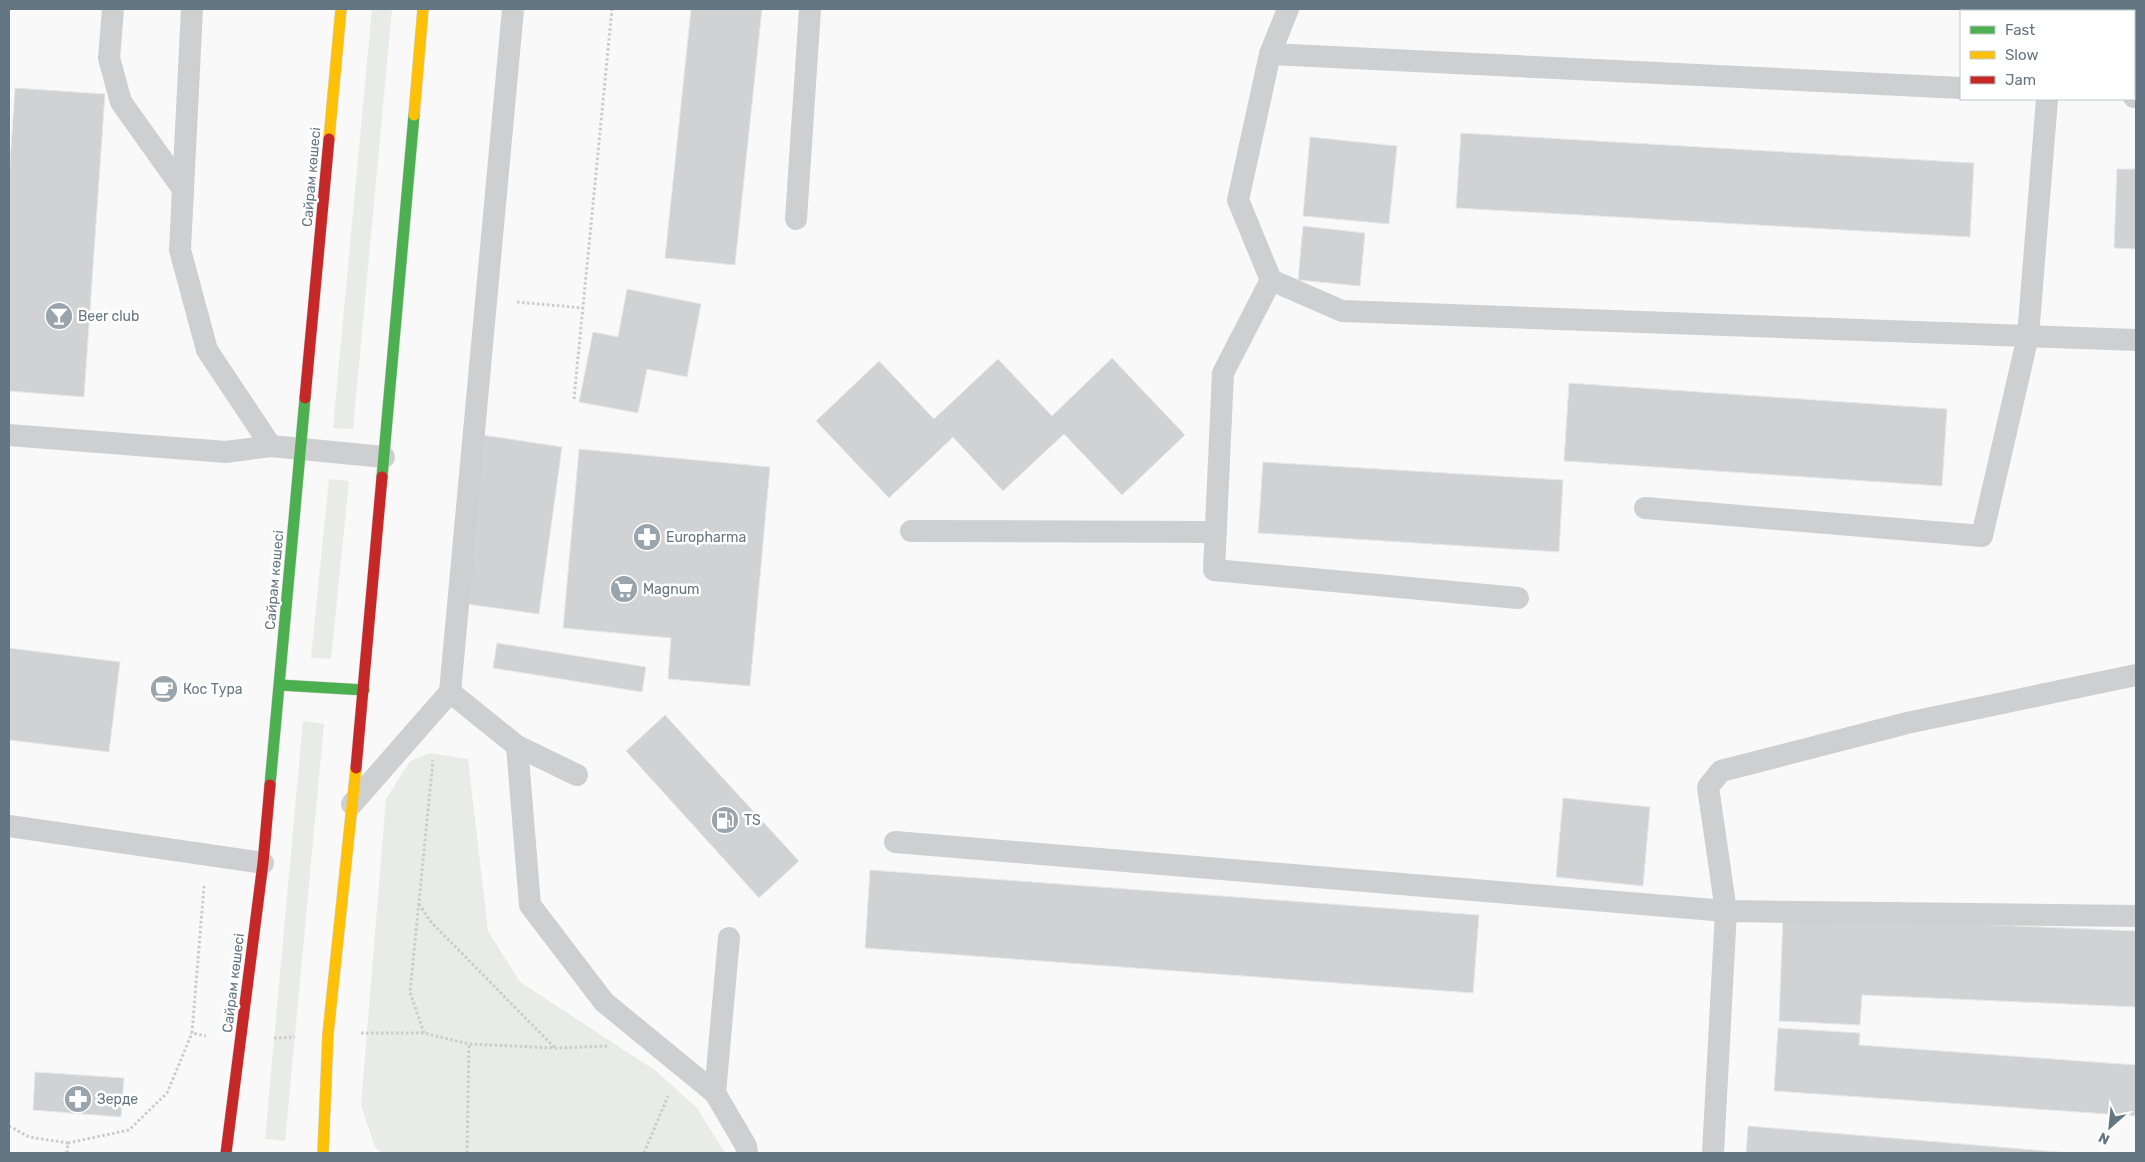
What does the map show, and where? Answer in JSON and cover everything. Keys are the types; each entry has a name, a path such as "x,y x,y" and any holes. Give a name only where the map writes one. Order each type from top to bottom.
{"main road":[{"name":"Сайрам көшесі","path":"226,1153 262,863 280,686 341,9"},
{"path":"323,1153 328,1034 364,690 423,9"},
{"path":"280,686 364,690"}],"lane":[{"path":"113,9 109,58 121,102 183,190"},
{"path":"192,9 180,250 207,350 272,446"},
{"path":"352,804 450,692 513,9"},
{"path":"796,219 810,9"},
{"path":"1288,9 1270,54 1238,200 1271,280 1342,311 2136,340"},
{"path":"1270,54 1960,88"},
{"path":"1645,508 1982,536 2028,336 2047,100"},
{"path":"1271,280 1223,373 1214,570 1518,598"},
{"path":"9,435 226,452 272,446 384,457"},
{"path":"911,531 1216,532"},
{"path":"1713,1153 1726,911 1708,787 1721,771 1907,723 2136,675"},
{"path":"450,692 517,746 577,775"},
{"path":"517,746 530,905 604,1002 715,1093 746,1146 748,1153"},
{"path":"9,826 262,863"},
{"path":"895,842 1726,911 2136,916"},
{"path":"715,1093 729,938"}],"path":[{"path":"574,399 612,9"},
{"path":"486,299 583,308"},
{"path":"424,1032 410,992 434,754"},
{"path":"419,904 432,922 555,1048"},
{"path":"9,1126 29,1136 68,1142 129,1130 167,1094 192,1033"},
{"path":"467,1153 469,1044"},
{"path":"644,1153 670,1091"},
{"path":"67,1153 68,1142"}],"shaded area":[{"path":"372,9 392,9 353,429 333,428"},
{"path":"329,479 349,481 331,659 311,658"},
{"path":"303,721 324,724 285,1141 265,1139"},
{"path":"430,753 468,759 488,931 520,982 656,1071 697,1108 725,1153 382,1153 375,1147 361,1105 386,799 410,761"}],"building":[{"path":"691,9 762,9 735,265 665,258"},
{"path":"15,88 105,94 84,397 9,391 9,178"},
{"path":"1461,133 1974,163 1970,237 1456,208"},
{"path":"1310,137 1397,146 1389,224 1303,216"},
{"path":"2117,169 2136,169 2136,249 2114,248"},
{"path":"1303,226 1365,233 1360,286 1298,280"},
{"path":"627,289 701,304 687,377 647,369 638,413 579,402 593,332 618,337"},
{"path":"1112,358 1185,435 1122,495 1064,434 1003,491 953,437 889,498 816,421 879,361 934,419 998,359 1052,416"},
{"path":"1569,383 1947,409 1942,486 1564,461"},
{"path":"483,435 562,447 539,614 459,603"},
{"path":"579,449 770,467 750,686 668,679 671,638 563,628"},
{"path":"1263,462 1563,480 1559,552 1258,533"},
{"path":"497,643 646,667 642,692 493,668"},
{"path":"9,648 120,662 109,752 9,740"},
{"name":"TS","path":"665,715 799,861 759,898 626,751"},
{"path":"1563,798 1650,807 1643,886 1556,877"},
{"path":"870,870 1479,915 1473,993 865,948"},
{"path":"1783,916 2136,931 2136,1007 1862,995 1860,1025 1779,1021"},
{"path":"1778,1028 1860,1033 1859,1045 2136,1065 2136,1116 1774,1091"},
{"path":"35,1072 124,1078 121,1117 33,1110"},
{"path":"1748,1126 2070,1153 1746,1153"}],"traffic: fast":[{"path":"382,477 414,115"},
{"path":"270,785 305,398"},
{"path":"280,685 364,690"}],"traffic: slow":[{"path":"329,139 341,9"},
{"path":"414,115 423,9"},
{"path":"323,1153 328,1034 356,768"}],"traffic: jam":[{"path":"305,398 329,139"},
{"path":"356,768 382,477"},
{"path":"226,1153 263,863 270,785"}],"place":[{"name":"Beer club","path":"59,316"},
{"name":"Europharma","path":"647,537"},
{"name":"Magnum","path":"624,589"},
{"name":"Кос Тура","path":"164,689"},
{"name":"TS","path":"725,820"},
{"name":"Зерде","path":"78,1099"}]}
